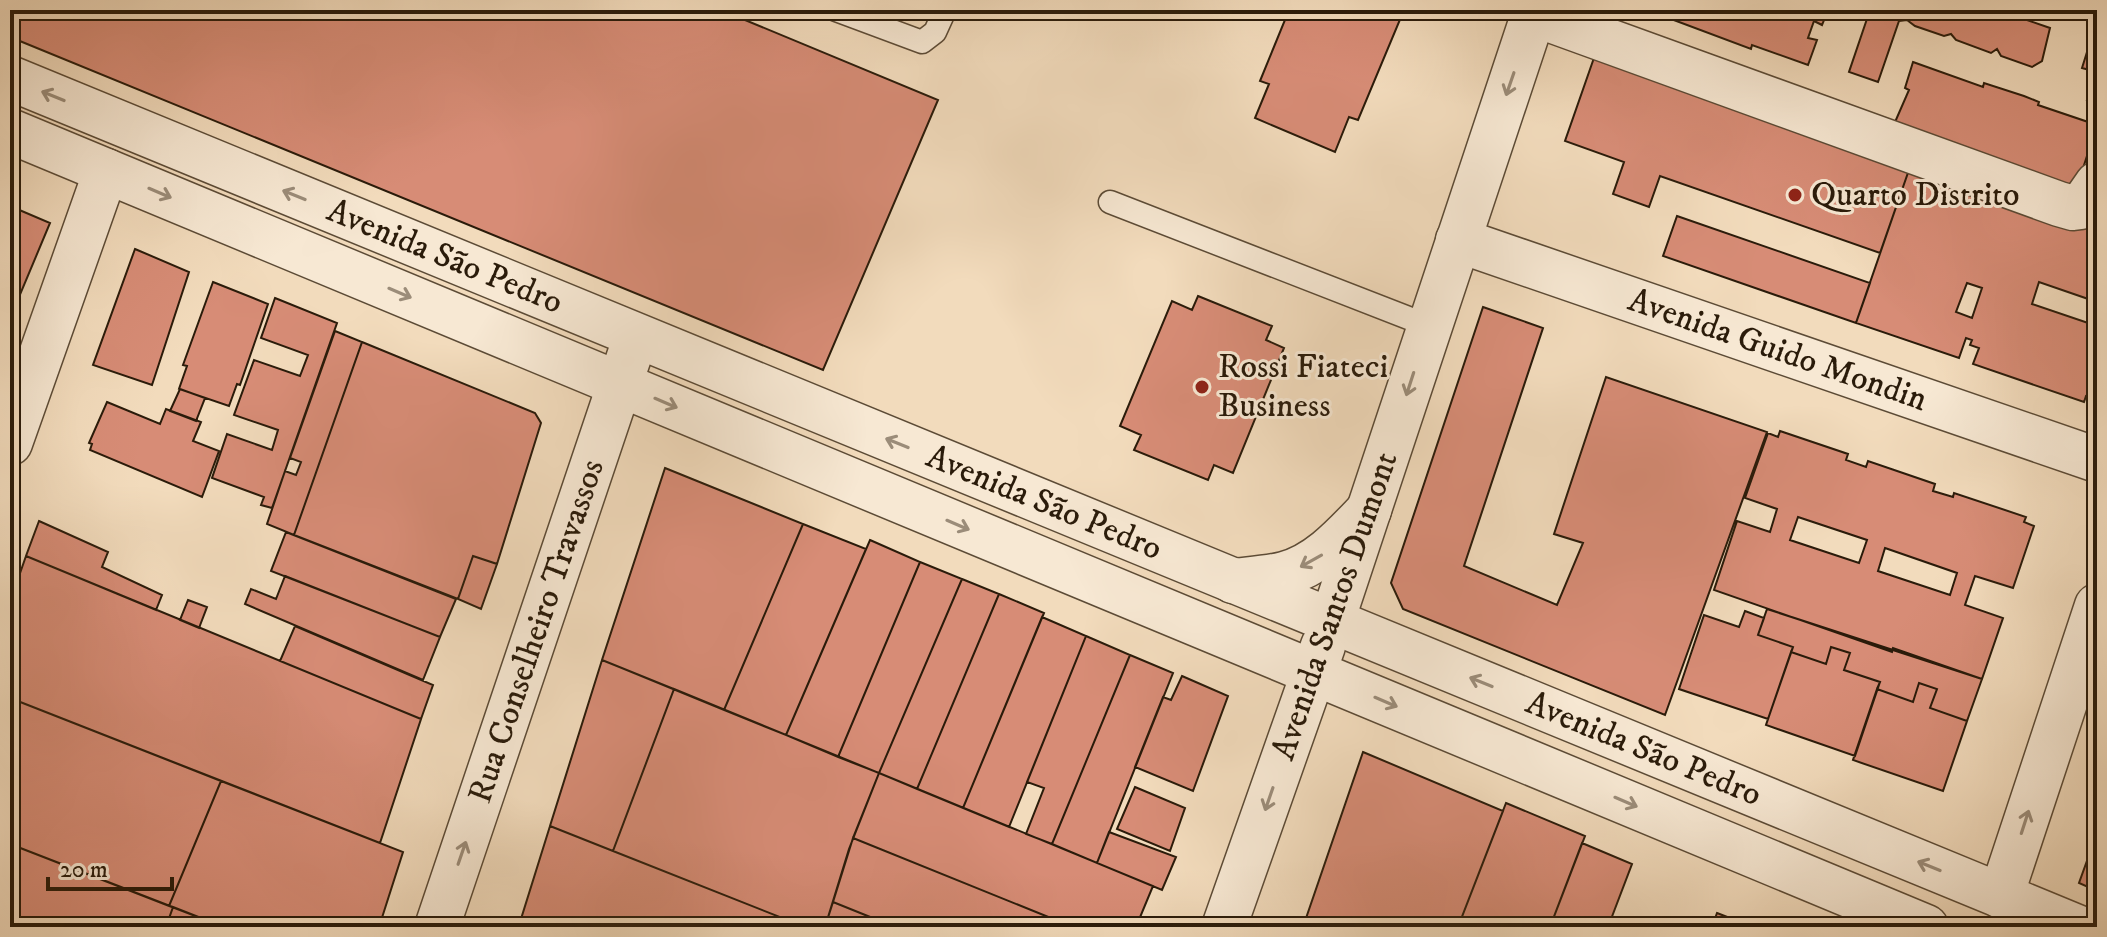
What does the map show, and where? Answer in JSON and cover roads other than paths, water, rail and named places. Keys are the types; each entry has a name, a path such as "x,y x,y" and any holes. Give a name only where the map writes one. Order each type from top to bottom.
{"street":[{"path":"1534,12 2059,204 2081,207 2097,184"},
{"name":"Avenida Santos Dumont","path":"1224,927 1332,621 1534,12"},
{"name":"Avenida São Pedro","path":"10,78 1332,621 1995,911 2077,927"},
{"name":"Avenida São Pedro","path":"10,131 1926,927"},
{"path":"10,443 106,171"},
{"name":"Avenida Guido Mondin","path":"1458,240 2097,460"},
{"name":"Rua Conselheiro Travassos","path":"437,927 636,336"},
{"path":"1233,581 1286,574 1314,560 1338,543 1369,510"},
{"path":"1995,911 2097,606"}],"lane":[{"path":"836,10 922,42 935,32 945,10"},
{"path":"1110,202 1429,326"}],"place":[{"name":"Quarto Distrito","path":"1795,195"},
{"name":"Rossi Fiateci Business","path":"1202,387"}]}
